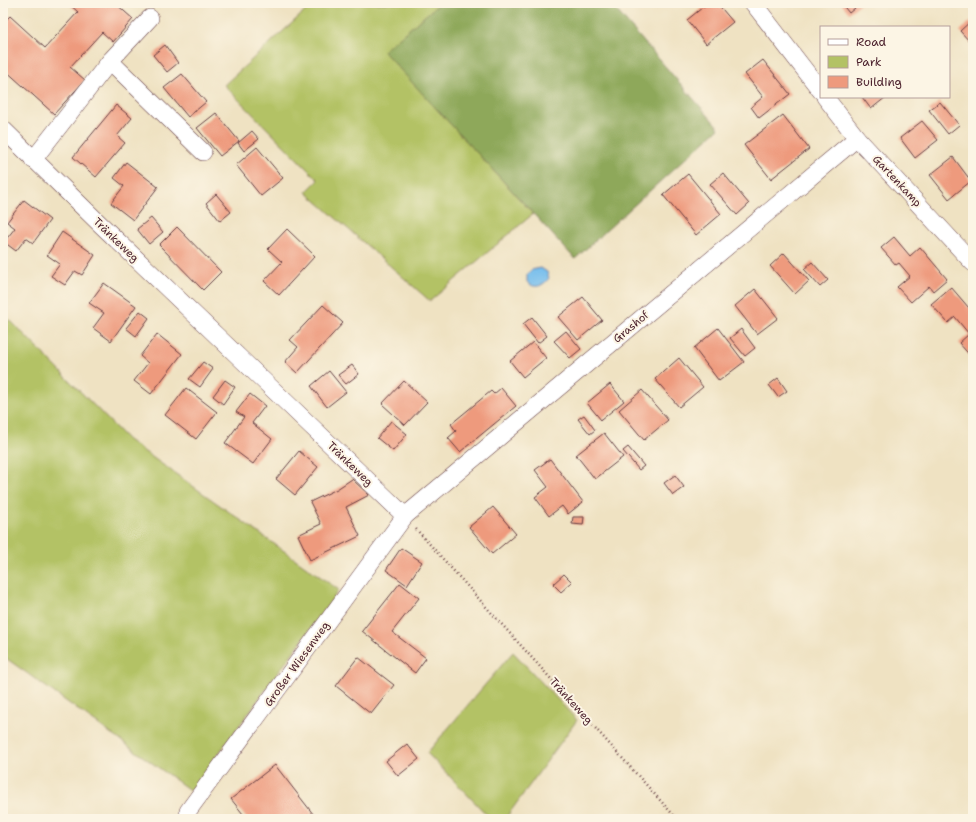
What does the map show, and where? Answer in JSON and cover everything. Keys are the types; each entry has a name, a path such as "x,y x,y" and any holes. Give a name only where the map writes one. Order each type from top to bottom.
{"street":[{"path":"753,3 820,91"},
{"path":"33,160 110,61 150,18"},
{"path":"110,61 203,152"},
{"name":"Gartenkamp","path":"826,98 857,138 973,262"},
{"name":"Tränkeweg","path":"3,129 33,160 405,516"},
{"name":"Grashof","path":"405,516 857,138"},
{"name":"Großer Wiesenweg","path":"188,811 405,516"}],"path":[{"name":"Tränkeweg","path":"405,516 677,819"}],"green space":[{"path":"314,3 440,3 384,51 533,214 430,301 306,192 318,180 224,85"},
{"path":"440,3 610,3 719,128 575,259 383,51"},
{"path":"3,313 128,440 339,590 191,791 3,656"},
{"path":"513,652 577,720 505,819 491,819 427,753"}],"water":[{"path":"541,268 547,272 549,278 547,281 539,286 533,286 527,282 527,275 531,270"}],"building":[{"path":"68,3 115,3 133,19 113,42 102,32 70,67 85,80 54,114 3,68 3,23 10,16 45,48 78,12"},
{"path":"708,3 717,3 733,22 706,44 687,20"},
{"path":"841,3 861,3 849,13"},
{"path":"973,19 973,42 971,43 960,31"},
{"path":"165,45 178,63 167,72 153,55"},
{"path":"763,60 790,94 759,118 751,107 763,97 745,74"},
{"path":"182,74 206,102 188,117 164,88"},
{"path":"863,98 885,98 871,109"},
{"path":"940,102 959,125 948,134 929,110"},
{"path":"116,105 132,118 117,136 125,143 96,177 73,157"},
{"path":"216,113 239,141 220,156 197,128"},
{"path":"783,115 809,149 771,179 744,145"},
{"path":"922,121 938,140 915,158 900,138"},
{"path":"252,131 259,139 244,151 238,143"},
{"path":"257,147 283,178 261,196 236,165"},
{"path":"953,157 971,181 949,199 930,175"},
{"path":"126,162 158,187 133,220 111,203 124,186 114,178"},
{"path":"723,173 749,204 737,215 710,184"},
{"path":"688,174 721,214 696,235 663,195"},
{"path":"216,194 231,212 220,221 206,203"},
{"path":"24,200 50,220 33,243 26,238 16,251 4,242 15,228 7,222"},
{"path":"151,218 163,232 149,244 137,229"},
{"path":"177,227 221,272 203,290 159,245"},
{"path":"287,229 315,256 279,295 264,281 282,262 268,249"},
{"path":"62,232 95,255 82,275 75,271 65,285 51,276 60,264 47,255"},
{"path":"894,237 910,256 920,247 947,279 933,291 929,286 911,302 897,287 910,276 899,263 896,265 881,248"},
{"path":"784,253 809,281 795,294 770,266"},
{"path":"812,262 828,280 820,287 804,269"},
{"path":"104,283 136,306 111,341 93,328 104,313 89,303"},
{"path":"951,287 969,308 973,304 973,359 959,343 969,334 955,317 948,323 931,304"},
{"path":"755,289 778,318 757,334 735,306"},
{"path":"583,297 602,320 578,340 558,317"},
{"path":"323,305 343,323 297,373 285,362 298,347 290,340"},
{"path":"140,311 149,318 136,336 126,328"},
{"path":"532,317 547,336 538,343 523,324"},
{"path":"718,328 744,362 719,381 694,348"},
{"path":"741,329 755,348 745,356 730,338"},
{"path":"566,331 581,349 570,358 554,341"},
{"path":"157,334 182,354 151,394 134,381 148,363 140,356"},
{"path":"533,342 546,358 523,377 510,361"},
{"path":"679,358 703,387 679,407 655,379"},
{"path":"203,362 213,369 200,387 189,379"},
{"path":"352,365 359,374 346,384 338,375"},
{"path":"329,371 346,392 327,407 311,386"},
{"path":"778,378 787,391 778,397 769,385"},
{"path":"225,380 235,387 223,404 213,396"},
{"path":"404,381 427,402 405,425 382,404"},
{"path":"610,384 624,401 601,420 587,403"},
{"path":"186,388 217,412 196,439 165,415"},
{"path":"501,388 516,406 460,452 448,438 456,431 451,424 491,391 494,394"},
{"path":"642,390 668,420 644,440 619,410"},
{"path":"250,394 265,406 252,423 272,439 253,464 225,443 244,417 236,412"},
{"path":"584,415 595,430 590,434 578,419"},
{"path":"391,421 407,434 393,451 377,438"},
{"path":"604,433 623,457 595,479 576,455"},
{"path":"628,447 644,466 639,470 623,451"},
{"path":"299,451 318,467 295,495 276,479"},
{"path":"550,459 583,502 568,514 562,506 549,516 535,497 548,487 535,470"},
{"path":"675,475 684,487 673,495 664,483"},
{"path":"352,479 369,495 346,507 360,536 310,560 298,535 321,524 310,502 337,489"},
{"path":"493,507 516,534 492,554 469,527"},
{"path":"573,517 584,517 583,525 572,524"},
{"path":"401,548 422,562 407,585 386,570"},
{"path":"564,574 572,582 561,592 553,584"},
{"path":"400,583 419,598 392,632 426,658 415,673 362,631"},
{"path":"358,657 394,685 371,714 336,686"},
{"path":"407,744 419,759 398,776 386,761"},
{"path":"275,765 317,819 247,819 231,799"}]}
